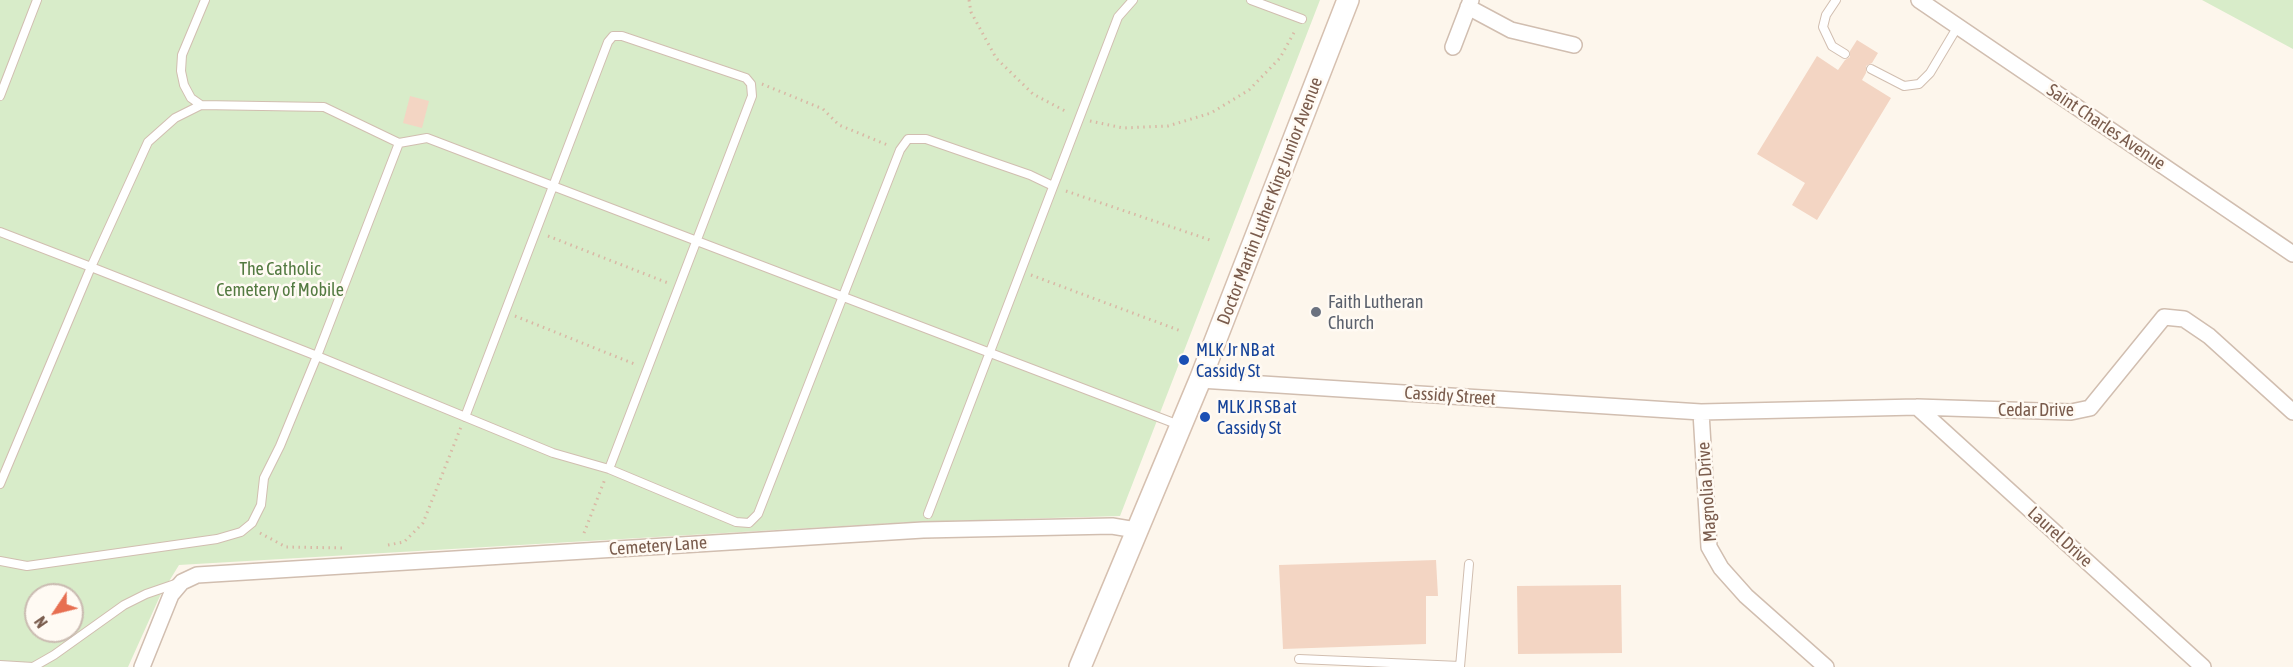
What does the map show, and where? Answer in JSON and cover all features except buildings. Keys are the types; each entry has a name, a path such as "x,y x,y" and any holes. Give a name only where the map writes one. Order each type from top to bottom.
{"main road":[{"name":"Doctor Martin Luther King Junior Avenue","path":"1080,667 1200,380 1348,0"}],"street":[{"name":"Saint Charles Avenue","path":"1919,0 2293,254"},
{"path":"1453,47 1469,3 1511,30 1574,45"},
{"name":"Cedar Drive","path":"1701,412 1917,408 2071,412 2090,408 2164,317 2184,320 2209,336 2293,412"},
{"name":"Cassidy Street","path":"1200,380 1701,412"},
{"name":"Laurel Drive","path":"1917,408 2203,667"},
{"name":"Magnolia Drive","path":"1701,412 1709,548 1720,568 1746,596 1826,667"},
{"name":"Cemetery Lane","path":"182,582 197,575 923,530 1112,526 1136,530"},
{"path":"142,667 171,595 182,582"}],"lane":[{"path":"0,96 37,0"},
{"path":"201,105 191,98 184,85 181,71 182,55 205,0"},
{"path":"927,514 1118,17 1133,0"},
{"path":"1251,0 1302,19"},
{"path":"1836,0 1826,15 1823,27 1832,45 1845,54"},
{"path":"1871,69 1904,86 1919,84 1930,74 1958,26"},
{"path":"465,417 608,42 613,36 621,36 746,78 751,84 752,96 609,469"},
{"path":"0,484 91,267 148,142 175,118 201,105 324,107 399,143 427,138 1180,426"},
{"path":"0,232 317,356 553,453 609,469 736,522 749,523 758,514 900,150 908,139 926,140 1030,175 1053,186"},
{"path":"0,561 27,566 217,539 241,532 248,526 261,505 264,478 280,446 317,356 399,143"},
{"path":"1299,659 1460,666 1469,564"},
{"path":"0,665 33,667 54,655 124,605 146,594 182,582"}],"path":[{"path":"969,0 971,12 996,58 1033,94 1079,118 1123,128 1168,126 1210,113 1249,90 1280,58 1302,19"},
{"path":"751,84 762,84 823,109 839,125 900,150"},
{"path":"1053,186 1213,241"},
{"path":"535,231 678,287"},
{"path":"1021,271 1181,331"},
{"path":"505,312 647,370"},
{"path":"385,546 404,542 423,523 465,417"},
{"path":"584,533 609,469"},
{"path":"248,526 286,547 353,548"}],"green space":[{"name":"The Catholic Cemetery of Mobile","path":"0,0 1320,0 1120,516 912,522 179,565 160,596 128,667 0,667"},
{"path":"2202,0 2293,0 2293,49"}],"place":[{"name":"Faith Lutheran Church","path":"1316,312"},
{"name":"MLK Jr NB at Cassidy St","path":"1184,360"},
{"name":"MLK JR SB at Cassidy St","path":"1205,417"}]}
